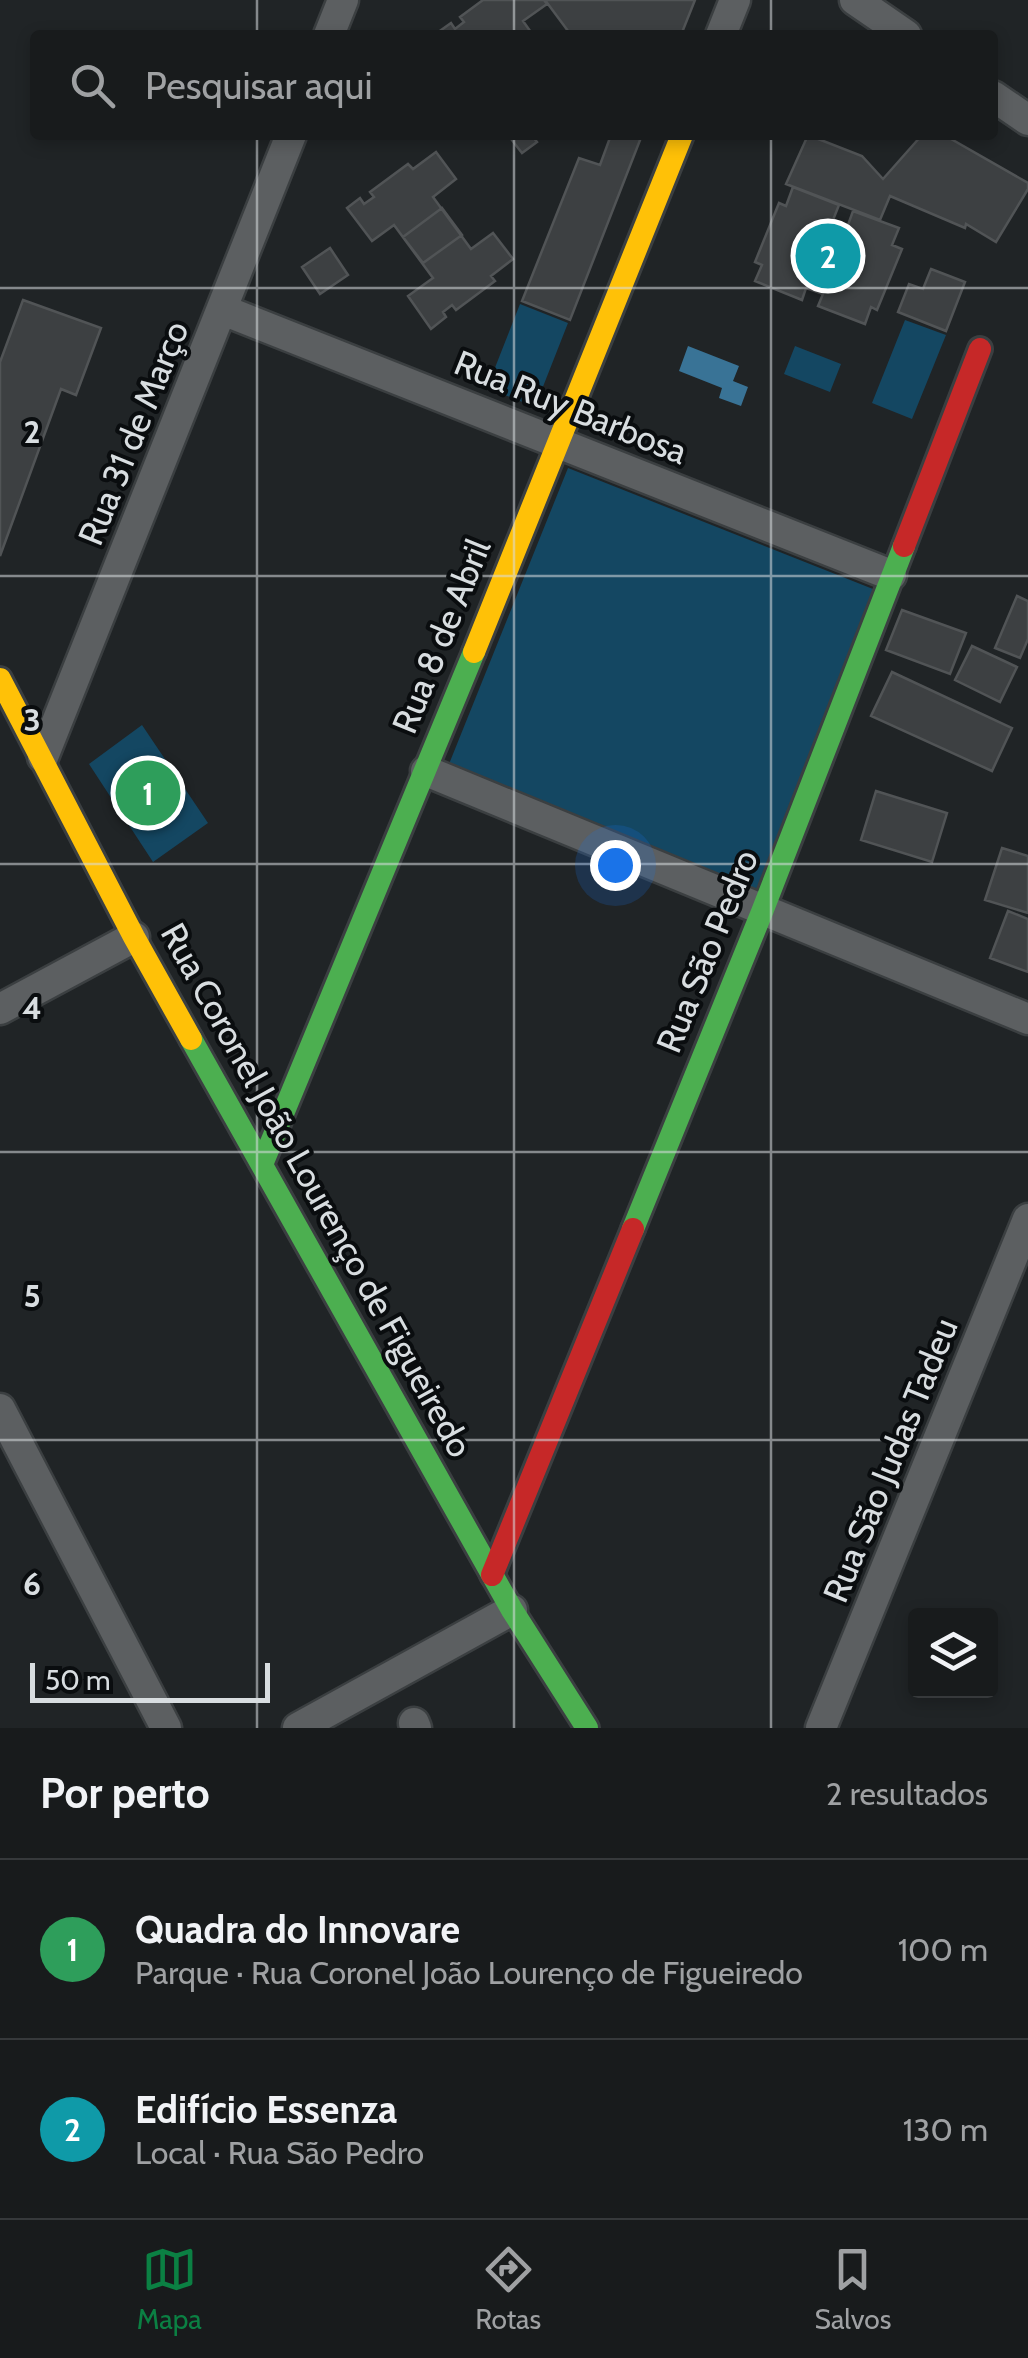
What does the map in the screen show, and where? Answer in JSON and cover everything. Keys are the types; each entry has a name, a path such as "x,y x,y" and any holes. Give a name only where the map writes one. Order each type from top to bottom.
{"street":[{"path":"332,30 343,0"},
{"path":"723,30 735,0"},
{"path":"855,0 899,30"},
{"path":"998,99 1028,120"},
{"name":"Rua 31 de Março","path":"43,757 289,140"},
{"name":"Rua 8 de Abril","path":"262,1162 426,771 680,140"},
{"name":"Rua Ruy Barbosa","path":"223,310 891,575"},
{"name":"Rua São Pedro","path":"492,1575 762,912 980,349"},
{"name":"Rua Coronel João Lourenço de Figueiredo","path":"0,678 134,936 512,1610 587,1728"},
{"path":"426,771 1028,1019"},
{"path":"0,1009 134,936"},
{"name":"Rua São Judas Tadeu","path":"821,1728 1028,1219"},
{"path":"0,1410 166,1728"},
{"path":"298,1728 512,1610"}],"shaded area":[{"path":"520,304 568,323 535,407 487,388"},
{"path":"905,320 946,335 912,419 872,403"},
{"path":"688,346 739,366 733,381 748,387 741,406 719,398 722,388 679,371"},
{"path":"795,346 841,364 830,392 784,374"},
{"path":"568,468 878,591 757,892 447,769"},
{"path":"142,725 208,823 153,862 89,764"}],"building":[{"path":"483,0 544,0 547,4 523,21 529,30 441,30 451,23 455,29 464,22 460,17"},
{"path":"545,0 695,0 683,30 567,30"},
{"path":"512,140 535,140 537,142 522,153"},
{"path":"609,140 640,140 570,320 522,301 579,158 600,165"},
{"path":"806,140 821,140 862,156 883,179 918,140 953,140 1028,183 1028,189 996,242 966,224 965,228 890,196 880,220 786,184"},
{"path":"436,152 456,179 433,197 471,249 493,233 513,259 491,276 495,281 456,310 452,305 443,312 446,317 431,329 408,296 433,278 394,225 372,241 347,208 360,198 364,204 374,197 370,192 408,164 413,169"},
{"path":"793,187 839,205 833,220 848,225 853,211 899,228 892,245 902,249 877,310 871,307 865,324 818,306 823,294 806,288 802,300 755,281 762,265 755,262 779,203 786,206"},
{"path":"442,208 462,235 423,263 403,237"},
{"path":"819,225 856,240 837,288 800,274"},
{"path":"330,248 348,275 320,294 302,267"},
{"path":"931,269 965,282 946,331 898,312 909,284 923,289"},
{"path":"23,300 101,328 76,395 61,389 0,556 0,362"},
{"path":"1017,596 1028,601 1028,639 1020,658 995,648"},
{"path":"902,610 966,633 950,674 886,650"},
{"path":"972,646 1017,667 1000,702 955,680"},
{"path":"892,672 1012,728 992,771 871,716"},
{"path":"876,791 947,813 932,862 861,840"},
{"path":"1002,848 1028,856 1028,913 985,900"},
{"path":"1008,911 1028,919 1028,972 990,958"}],"traffic: fast":[{"path":"633,1229 904,546"},
{"path":"263,1162 474,652"},
{"path":"191,1039 512,1610 587,1728"}],"traffic: slow":[{"path":"474,652 680,140"},
{"path":"0,679 191,1039"}],"traffic: jam":[{"path":"904,546 980,349"},
{"path":"492,1575 633,1229"}],"place":[{"name":"Edifício Essenza","path":"828,256"},
{"name":"Quadra do Innovare","path":"148,793"}]}
